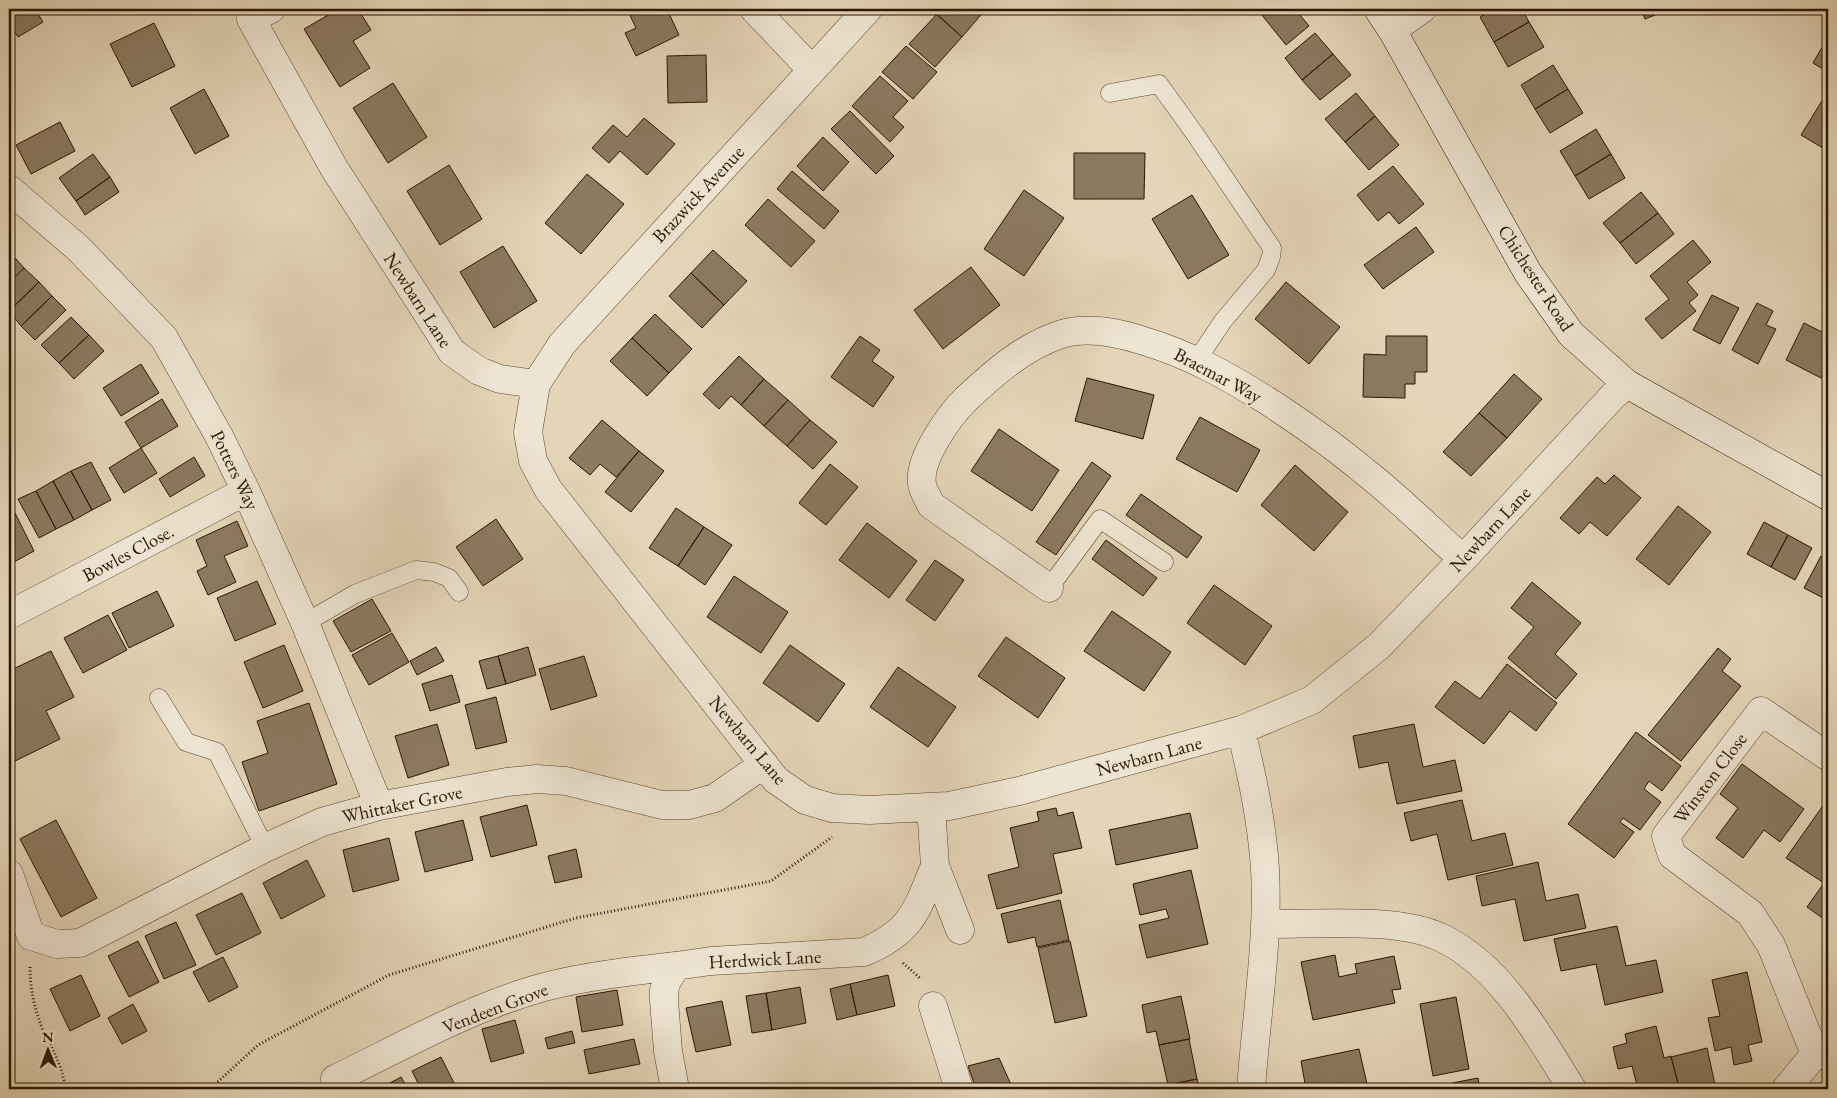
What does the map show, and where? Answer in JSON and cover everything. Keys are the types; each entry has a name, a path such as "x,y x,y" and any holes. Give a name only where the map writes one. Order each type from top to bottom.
{"street":[{"name":"Newbarn Lane","path":"271,9 251,19 334,168 452,352 479,371 500,379 536,384 528,432 533,461 548,489 776,780 805,800 832,808 868,810 950,806 1019,791 1241,730 1312,700 1379,646 1626,384"},
{"path":"754,9 812,70"},
{"name":"Brazwick Avenue","path":"536,384 562,344 591,310 868,9"},
{"path":"1385,19 1422,9"},
{"name":"Chichester Road","path":"1385,19 1528,273 1571,334 1626,384 1828,496"},
{"name":"Potters Way","path":"9,189 79,248 164,338 219,436 246,491 305,623 379,806"},
{"name":"Braemar Way","path":"1049,588 931,505 922,484 923,467 927,452 960,405 998,370 1025,351 1063,334 1088,331 1120,334 1157,345 1197,360 1234,380 1298,421 1365,471 1463,559"},
{"name":"Bowles Close.","path":"9,615 246,491"},
{"name":"Winston Close","path":"1786,1089 1821,1055 1771,945 1750,913 1672,855 1666,836 1761,711 1827,756"},
{"path":"1241,730 1260,813 1265,870 1265,924 1251,1089"},
{"name":"Whittaker Grove","path":"31,936 57,944 80,943 265,848 322,822 379,806 507,782 537,779 566,781 662,804 689,804 715,798 764,764"},
{"path":"931,807 936,866 960,930"},
{"name":"Herdwick Lane","path":"676,966 711,961 864,952 882,944 907,925 916,912 936,866"},
{"path":"9,874 31,936"},
{"path":"1265,924 1376,924 1412,929 1442,938 1470,956 1500,983 1538,1034 1572,1089"},
{"path":"675,1089 668,1051 664,990 676,966"},
{"name":"Vendeen Grove","path":"341,1089 335,1079 484,1008 542,988 575,980 676,966"},
{"path":"933,1006 959,1089"}],"lane":[{"path":"1110,93 1159,84 1196,134 1272,248 1266,270 1224,321 1197,360"},
{"path":"1049,588 1100,519 1164,562"},
{"path":"305,623 355,594 416,570 434,572 449,578 459,592"},
{"path":"159,698 186,742 217,752 265,848"}],"path":[{"path":"210,1089 258,1045 389,975 576,918 771,881 868,810"},
{"path":"31,936 30,988 42,1030 64,1077 66,1089"},
{"path":"882,944 930,987 933,1006"}],"building":[{"path":"9,9 35,9 43,22 18,37 9,23"},
{"path":"341,9 358,9 371,30 353,41 370,68 340,87 304,29"},
{"path":"627,9 667,9 679,35 636,56 625,33 636,28"},
{"path":"939,9 985,10 962,37 935,13"},
{"path":"1257,9 1298,9 1296,10 1309,26 1286,45"},
{"path":"1495,9 1522,9 1529,22 1494,42 1480,17"},
{"path":"1641,9 1670,9 1645,19"},
{"path":"937,14 962,37 935,67 909,44"},
{"path":"1529,22 1544,47 1508,67 1494,42"},
{"path":"154,23 175,66 132,87 110,44"},
{"path":"1315,33 1333,54 1302,80 1285,58"},
{"path":"1828,37 1828,72 1813,63"},
{"path":"906,46 937,72 913,99 882,72"},
{"path":"1333,54 1351,75 1320,100 1302,80"},
{"path":"706,55 707,102 668,103 667,56"},
{"path":"1553,65 1568,89 1535,109 1521,85"},
{"path":"880,76 908,101 893,117 904,127 890,142 852,106"},
{"path":"393,83 427,137 388,163 353,108"},
{"path":"204,89 229,136 195,154 170,108"},
{"path":"1568,89 1583,113 1550,133 1535,109"},
{"path":"1828,91 1828,151 1801,135"},
{"path":"1356,93 1375,116 1345,142 1325,119"},
{"path":"850,111 894,156 876,174 831,129"},
{"path":"1375,116 1399,145 1369,170 1345,142"},
{"path":"644,118 675,144 647,175 620,151 609,163 592,148 613,125 627,137"},
{"path":"60,122 75,151 31,174 16,145"},
{"path":"1596,129 1611,154 1575,176 1560,151"},
{"path":"823,137 849,162 823,191 797,166"},
{"path":"1074,153 1145,153 1144,199 1074,199"},
{"path":"93,154 110,177 76,201 59,178"},
{"path":"1611,154 1625,178 1589,199 1575,176"},
{"path":"449,165 482,219 440,245 407,191"},
{"path":"1393,166 1424,204 1399,224 1389,212 1378,221 1357,195"},
{"path":"792,171 839,211 824,229 777,189"},
{"path":"587,174 624,204 581,254 545,223"},
{"path":"110,177 119,192 85,215 76,201"},
{"path":"1024,190 1064,218 1024,276 984,249"},
{"path":"1641,192 1658,213 1620,243 1603,223"},
{"path":"1192,195 1229,255 1188,279 1152,219"},
{"path":"768,199 815,241 791,267 745,225"},
{"path":"1658,213 1674,234 1636,264 1620,243"},
{"path":"1416,227 1434,252 1383,289 1364,265"},
{"path":"1693,240 1711,262 1687,282 1698,295 1689,303 1696,311 1662,339 1645,319 1669,299 1650,276"},
{"path":"503,246 537,301 494,328 460,272"},
{"path":"713,250 747,281 724,305 691,273"},
{"path":"9,251 24,268 9,283"},
{"path":"971,267 1000,305 943,349 914,310"},
{"path":"24,268 39,282 9,311 9,283"},
{"path":"691,273 724,305 702,328 669,296"},
{"path":"39,282 52,296 21,326 9,311"},
{"path":"1286,282 1340,327 1309,364 1255,319"},
{"path":"1712,295 1739,308 1720,344 1693,330"},
{"path":"52,296 66,310 35,340 21,326"},
{"path":"1757,303 1773,311 1766,325 1776,329 1758,364 1732,350"},
{"path":"655,314 692,349 669,373 632,338"},
{"path":"71,317 89,335 59,363 41,345"},
{"path":"1804,323 1828,335 1828,363 1821,378 1786,360"},
{"path":"89,335 104,351 74,379 59,363"},
{"path":"860,336 880,350 872,361 894,377 873,407 831,377"},
{"path":"1386,336 1427,336 1427,372 1415,372 1415,384 1405,384 1405,398 1363,397 1364,354 1386,355"},
{"path":"632,338 669,373 647,396 610,361"},
{"path":"739,356 764,379 741,405 731,396 719,409 703,394"},
{"path":"141,364 159,393 121,416 103,388"},
{"path":"1514,374 1542,399 1507,438 1479,413"},
{"path":"1087,378 1154,395 1143,439 1075,421"},
{"path":"764,379 788,400 764,426 741,405"},
{"path":"162,399 178,426 141,448 125,422"},
{"path":"788,400 810,420 787,446 764,426"},
{"path":"1479,413 1507,438 1471,476 1443,452"},
{"path":"1200,417 1260,450 1237,492 1176,459"},
{"path":"602,420 639,451 616,477 600,464 590,475 569,458"},
{"path":"810,420 837,442 813,469 787,446"},
{"path":"999,429 1059,470 1032,511 971,471"},
{"path":"141,448 157,473 124,493 109,468"},
{"path":"639,451 664,471 631,512 605,492"},
{"path":"194,457 205,476 170,497 159,479"},
{"path":"91,462 111,500 92,510 71,471"},
{"path":"1092,462 1111,476 1056,555 1036,542"},
{"path":"830,464 858,487 826,525 799,503"},
{"path":"1295,465 1348,512 1314,551 1261,505"},
{"path":"71,471 92,510 74,520 53,481"},
{"path":"1614,475 1641,498 1607,536 1590,522 1579,534 1560,518 1597,477 1605,484"},
{"path":"53,481 74,520 56,529 36,491"},
{"path":"36,491 56,529 39,538 18,499"},
{"path":"1141,494 1202,537 1187,558 1126,515"},
{"path":"1678,506 1711,532 1669,585 1636,559"},
{"path":"676,508 704,527 678,566 649,548"},
{"path":"15,513 34,551 14,562 9,552 9,516"},
{"path":"496,519 523,559 483,586 456,547"},
{"path":"237,521 248,546 224,556 236,582 208,595 197,571 207,566 196,540"},
{"path":"1764,522 1788,535 1771,567 1747,554"},
{"path":"867,523 917,561 889,598 839,560"},
{"path":"704,527 732,545 705,585 678,566"},
{"path":"1788,535 1812,548 1795,580 1771,567"},
{"path":"1106,540 1157,578 1143,596 1092,559"},
{"path":"1821,556 1828,560 1827,600 1804,588"},
{"path":"935,560 964,580 935,621 906,600"},
{"path":"734,576 788,612 761,653 707,617"},
{"path":"257,581 276,624 235,641 217,598"},
{"path":"1532,582 1581,623 1555,654 1577,674 1556,699 1508,658 1534,627 1511,608"},
{"path":"1214,585 1272,626 1245,665 1187,623"},
{"path":"157,591 174,626 129,648 112,613"},
{"path":"372,599 391,631 351,652 333,621"},
{"path":"1112,611 1171,652 1144,691 1084,651"},
{"path":"108,615 127,650 83,673 64,638"},
{"path":"392,633 409,662 369,685 352,655"},
{"path":"1006,637 1065,678 1038,718 978,676"},
{"path":"284,645 303,691 263,708 244,662"},
{"path":"790,645 845,684 818,722 763,683"},
{"path":"436,647 444,661 417,675 410,661"},
{"path":"528,647 536,675 506,684 498,656"},
{"path":"1718,648 1731,659 1722,671 1741,686 1681,761 1648,735"},
{"path":"51,651 74,697 46,711 60,739 13,762 9,753 9,671"},
{"path":"498,656 506,684 487,689 479,661"},
{"path":"584,656 597,696 551,710 539,669"},
{"path":"1507,664 1557,703 1536,731 1510,711 1484,744 1435,707 1455,681 1480,699"},
{"path":"898,667 956,707 928,747 870,707"},
{"path":"452,675 460,702 430,711 422,684"},
{"path":"496,697 507,742 476,749 465,705"},
{"path":"309,703 337,784 259,811 242,762 268,753 257,721"},
{"path":"437,724 449,765 408,778 395,736"},
{"path":"1414,724 1423,767 1455,760 1462,791 1397,804 1388,762 1359,768 1353,736"},
{"path":"1636,732 1681,766 1662,791 1649,781 1644,789 1661,802 1640,830 1623,818 1620,822 1634,832 1614,858 1568,824"},
{"path":"1742,764 1804,809 1780,842 1764,830 1743,858 1716,838 1738,808 1720,794"},
{"path":"1462,800 1472,841 1505,833 1513,865 1448,880 1437,834 1411,841 1404,813"},
{"path":"527,805 537,845 491,857 480,817"},
{"path":"1822,807 1828,812 1828,922 1807,907 1824,883 1786,858"},
{"path":"1056,808 1058,816 1073,812 1082,848 1053,854 1062,893 997,909 988,875 1019,867 1010,828 1039,821 1037,812"},
{"path":"1190,813 1198,848 1116,865 1109,830"},
{"path":"56,820 97,898 61,917 20,839"},
{"path":"463,820 473,860 425,872 415,832"},
{"path":"389,838 399,880 353,892 343,850"},
{"path":"576,849 582,877 555,883 548,856"},
{"path":"307,860 325,896 281,919 263,883"},
{"path":"1538,862 1546,901 1578,894 1586,928 1524,941 1515,899 1482,906 1476,876"},
{"path":"1191,870 1208,944 1147,958 1139,925 1169,918 1166,909 1140,915 1133,884"},
{"path":"242,893 261,933 216,955 196,915"},
{"path":"1060,900 1069,940 1037,947 1035,937 1008,943 1001,914"},
{"path":"176,922 196,965 164,979 145,936"},
{"path":"1617,926 1626,966 1656,960 1663,992 1605,1005 1596,964 1561,971 1554,939"},
{"path":"138,941 159,982 129,997 108,956"},
{"path":"1070,941 1087,1016 1055,1023 1038,948"},
{"path":"1335,955 1339,977 1357,973 1355,964 1394,956 1401,989 1392,990 1395,1003 1313,1020 1301,962"},
{"path":"223,957 238,987 209,1002 193,972"},
{"path":"1747,972 1762,1042 1748,1045 1752,1061 1734,1065 1731,1047 1715,1051 1708,1018 1720,1016 1712,980"},
{"path":"81,975 100,1016 70,1031 50,989"},
{"path":"888,975 895,1006 857,1015 850,984"},
{"path":"850,984 857,1015 837,1020 830,989"},
{"path":"800,987 806,1023 772,1030 766,993"},
{"path":"617,990 623,1025 582,1032 576,997"},
{"path":"766,993 772,1030 752,1033 746,996"},
{"path":"1181,996 1190,1039 1159,1045 1156,1031 1147,1033 1142,1005"},
{"path":"1456,997 1469,1069 1433,1076 1420,1004"},
{"path":"722,1001 731,1045 696,1052 686,1008"},
{"path":"133,1004 147,1031 122,1044 108,1018"},
{"path":"515,1020 524,1053 491,1062 482,1029"},
{"path":"1656,1026 1664,1058 1671,1056 1679,1087 1670,1089 1638,1089 1632,1066 1618,1069 1613,1047 1627,1043 1625,1034"},
{"path":"572,1031 575,1043 548,1049 545,1038"},
{"path":"634,1039 640,1064 589,1074 584,1050"},
{"path":"1189,1039 1197,1079 1168,1085 1159,1045"},
{"path":"1707,1048 1716,1089 1682,1089 1681,1086 1679,1087 1671,1057"},
{"path":"1359,1049 1367,1084 1341,1089 1338,1089 1338,1087 1306,1089 1301,1061"},
{"path":"441,1057 457,1089 421,1089 412,1071"},
{"path":"999,1058 1013,1089 976,1089 968,1066"},
{"path":"401,1077 408,1089 379,1089"},
{"path":"1478,1078 1480,1089 1453,1089 1452,1083"},
{"path":"1197,1079 1200,1089 1169,1089 1168,1085"},
{"path":"1403,1083 1404,1089 1373,1089"},
{"path":"1367,1084 1368,1089 1341,1089"},
{"path":"779,1085 780,1089 755,1089"}]}
